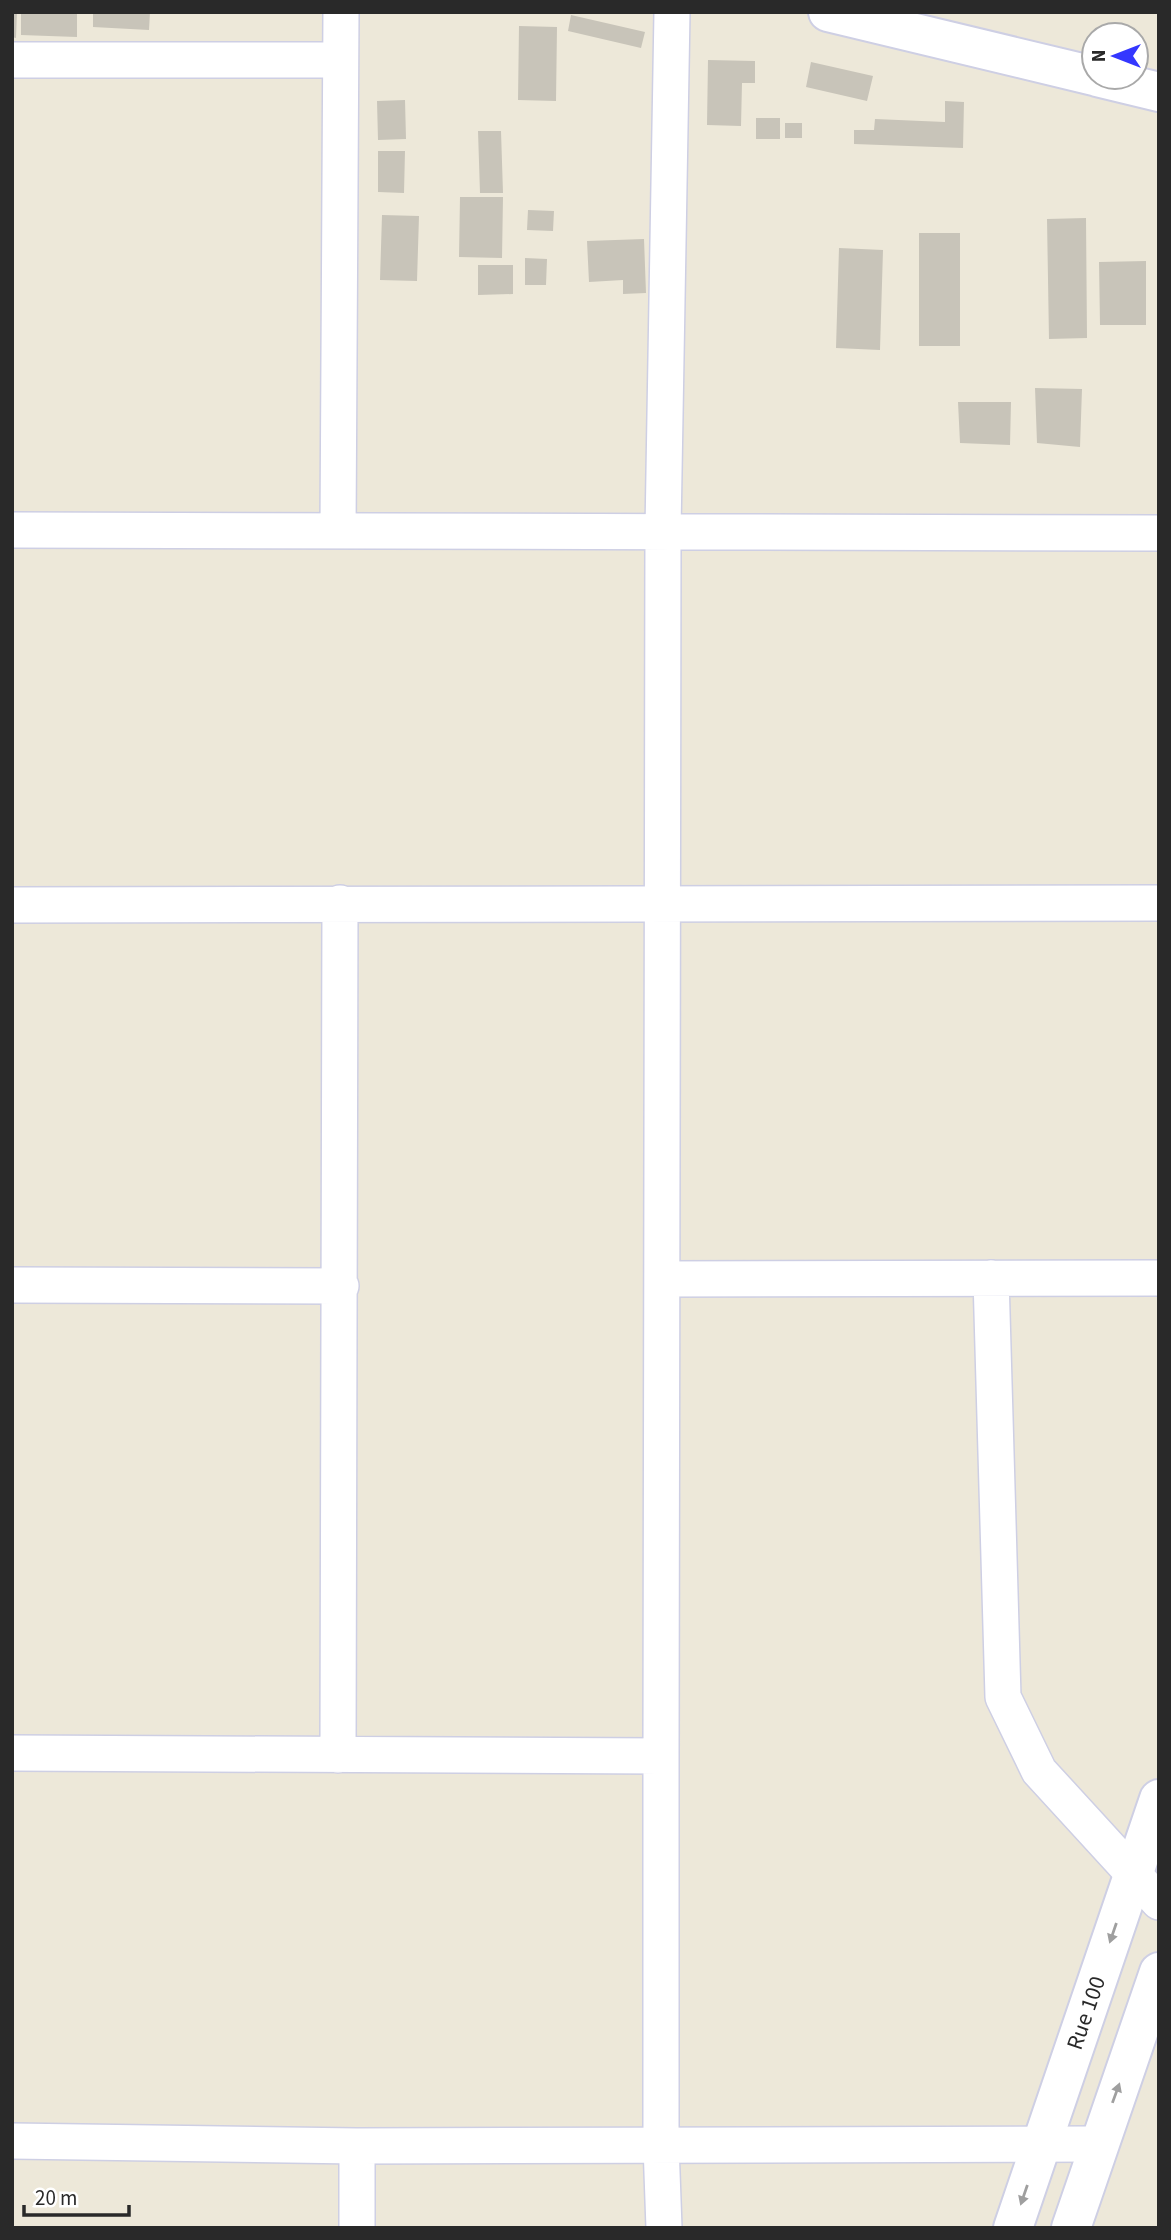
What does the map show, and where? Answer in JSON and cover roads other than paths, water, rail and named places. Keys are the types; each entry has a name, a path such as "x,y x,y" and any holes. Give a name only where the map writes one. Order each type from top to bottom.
{"street":[{"path":"338,531 341,12"},
{"path":"664,2228 661,2145 663,530 671,12"},
{"path":"848,15 1080,73"},
{"path":"12,60 340,60"},
{"path":"12,530 1159,533"},
{"path":"338,1755 340,903"},
{"path":"12,905 1159,904"},
{"path":"991,1278 1003,1697 1039,1771 1159,1902"},
{"path":"662,1279 1159,1278"},
{"path":"12,1285 341,1286"},
{"path":"12,1753 661,1756"},
{"name":"Rue 100","path":"1013,2228 1159,1799"},
{"path":"1071,2228 1159,1972"},
{"path":"12,2141 357,2146 1098,2144"},
{"path":"357,2146 357,2228"}]}
